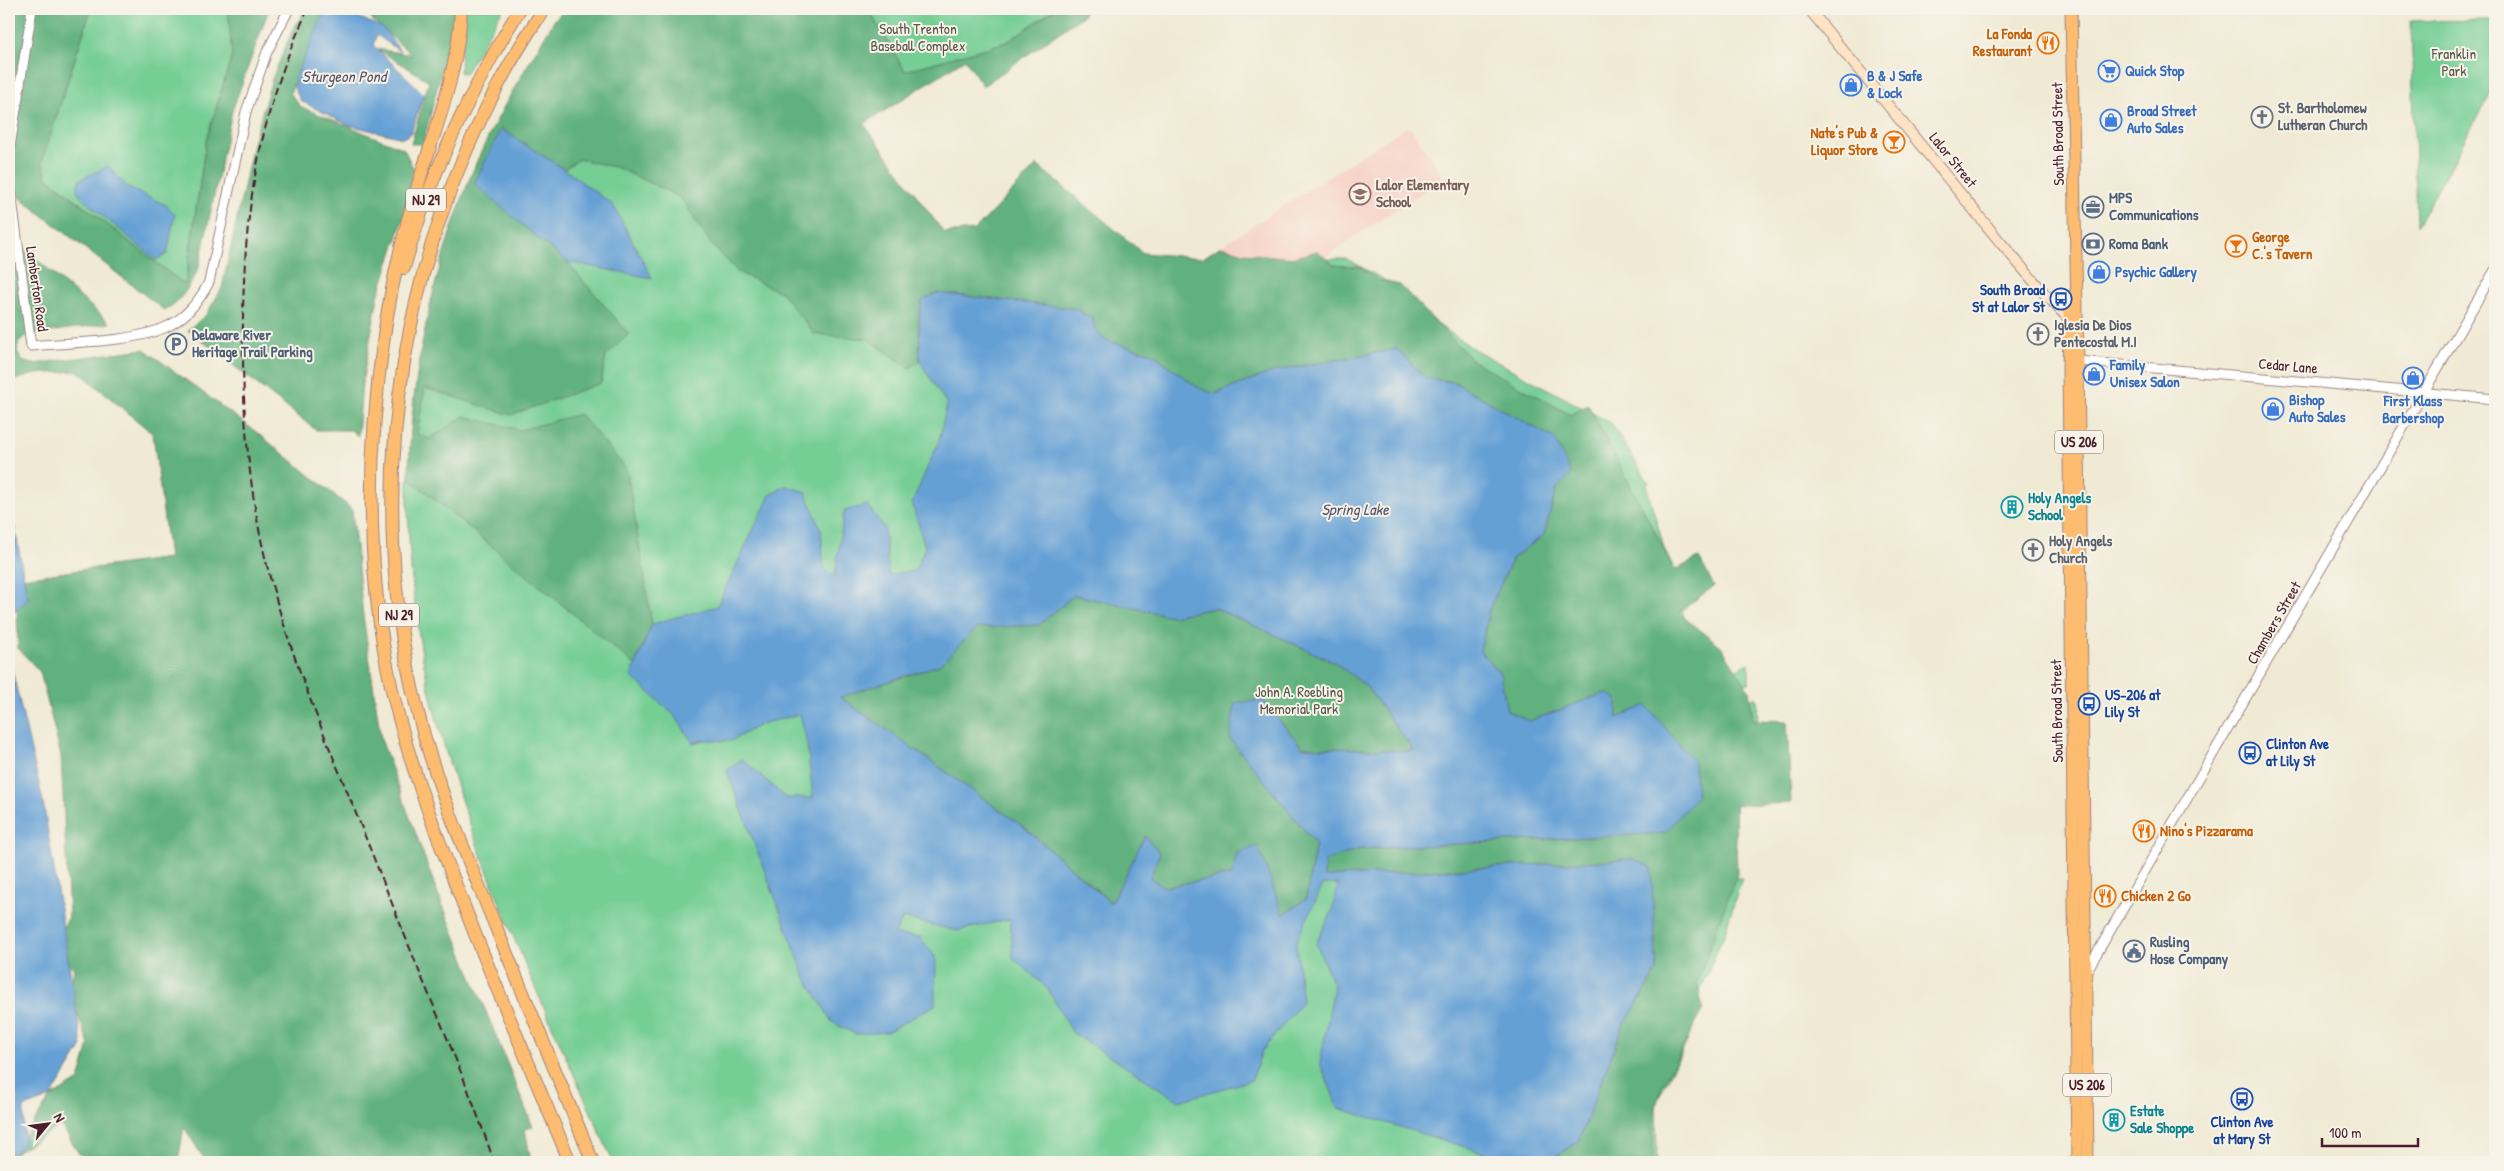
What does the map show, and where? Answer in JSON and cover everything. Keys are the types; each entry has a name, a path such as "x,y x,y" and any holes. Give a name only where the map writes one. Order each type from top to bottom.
{"highway":[{"path":"376,408 383,338 396,266 405,230 444,103 458,38 461,9"},
{"name":"NJ 29","path":"520,9 468,101 429,191 398,291 385,347 376,408 372,476 373,560 379,621 396,711 418,785 464,909 570,1162"},
{"name":"NJ 29","path":"544,9 501,80 474,135 445,209 421,285 405,351 397,410 392,470 392,530 396,589 404,648 416,707 438,778 488,909 593,1162"}],"main road":[{"name":"Lalor Street","path":"1809,9 2001,243 2077,327"},
{"name":"South Broad Street","path":"2071,9 2074,260 2078,361 2088,1162"},
{"name":"South Broad Street","path":"2074,260 2068,319 2076,1162"}],"street":[{"path":"9,153 32,9"},
{"path":"273,38 283,9"},
{"path":"273,38 289,9"},
{"name":"Lamberton Road","path":"9,176 31,346 145,334 170,325 196,303 214,270 240,137 258,76 273,38"},
{"name":"Chambers Street","path":"2075,989 2495,270"},
{"name":"Cedar Lane","path":"2078,361 2495,398"}],"shaded area":[{"name":"Lalor Elementary School","path":"1406,127 1411,128 1442,176 1441,180 1324,257 1317,251 1292,258 1244,253 1221,246"}],"green space":[{"path":"9,9 91,9 42,161 46,177 185,285 206,141 232,56 228,9 269,9 232,111 199,267 189,286 170,307 164,310 18,196 9,148"},
{"path":"91,9 229,10 232,56 206,141 185,285 47,177 42,161"},
{"path":"306,9 327,9 290,93 301,107 404,149 417,176 378,297 362,383 358,436 351,430 316,430 188,330 206,315 222,288 254,140 272,79 292,31"},
{"path":"346,9 457,9 423,144 411,144 429,81 377,49 412,55 367,15"},
{"path":"463,9 503,9 465,74 460,72"},
{"path":"565,9 868,9 905,71 1007,42 1055,9 1084,9 1084,15 983,86 965,59 864,124 944,233 975,230 1037,165 1143,253 1203,258 1221,246 1244,253 1292,258 1317,251 1334,265 1360,267 1378,280 1400,285 1473,361 1571,415 1588,405 1675,570 1699,558 1714,586 1678,613 1721,646 1749,690 1753,720 1787,721 1791,803 1735,805 1737,874 1697,982 1703,1009 1661,1088 1653,1118 1653,1162 1547,1162 1578,1142 1622,1028 1657,971 1650,867 1633,859 1324,877 1324,861 1360,849 1664,833 1605,693 1530,721 1507,711 1500,673 1480,651 1489,610 1513,558 1544,535 1556,490 1555,439 1454,382 1425,378 1397,349 1275,371 1209,396 1152,353 1104,340 1079,309 937,293 919,316 920,362 909,368 868,339 814,334 782,293 738,272 711,244 680,197 618,168 579,159 564,169 501,129 475,184 567,262 629,334 606,356 601,383 511,415 425,388 417,434 429,439 464,416 520,430 580,414 627,470 652,624 635,665 409,478 410,438 420,357 437,277 449,237 477,161 495,124 555,19"},
{"name":"South Trenton Baseball Complex","path":"868,9 1055,9 1007,42 905,71"},
{"name":"Franklin Park","path":"2495,20 2495,85 2417,226 2411,21"},
{"name":"John A. Roebling Memorial Park","path":"801,31 947,259 1028,251 1182,260 1347,259 1406,292 1437,324 1477,351 1611,423 1649,483 1646,485 1704,686 1749,663 1749,683 1702,690 1744,698 1757,698 1758,727 1735,801 1736,878 1742,878 1724,935 1679,1040 1688,1040 1656,1103 1657,1162 613,1162 541,1001 495,892 455,781 430,695 424,664 414,602 408,509 408,478 422,489 416,434 425,388 430,390 575,177 564,169 578,159 597,163","holes":["658,699 717,736 694,743 675,716","742,760 786,798 960,930 903,918 894,935 920,937 935,976 727,771"]},
{"path":"9,235 110,323 28,335 19,341 17,351 22,361 33,364 144,349 255,431 352,509 363,615 381,739 435,886 533,1127 525,1129 531,1162 206,1162 184,1127 178,1162 104,1162 79,1154 61,1125 12,1155 51,1097 79,1080 89,1045 70,993 74,968 51,951 69,916 61,756 40,672 18,648 17,610 9,604 14,579 169,558 153,434 78,371 35,374 9,382"},
{"path":"1074,595 1172,616 1215,608 1334,662 1366,686 1414,751 1302,747 1262,700 1230,739 1316,844 1306,899 1283,915 1232,875 1164,887 1150,878 1112,903 1024,827 840,697 939,665 977,627 1039,625"}],"water":[{"name":"Sturgeon Pond","path":"326,9 340,9 383,28 401,52 377,35 373,45 424,94 411,133 403,138 348,125 301,101 294,88 295,78"},
{"path":"501,129 564,169 613,205 652,278 567,262 474,184"},
{"path":"108,166 128,188 166,205 175,214 167,254 156,260 86,202 77,191 79,180"},
{"name":"Spring Lake","path":"937,293 1079,309 1083,315 1093,318 1094,327 1104,340 1152,353 1197,387 1215,394 1275,371 1397,349 1425,378 1454,382 1555,439 1571,474 1556,490 1544,535 1513,558 1489,610 1480,651 1500,673 1507,711 1530,721 1605,693 1617,698 1617,718 1646,705 1694,762 1697,796 1665,833 1360,849 1325,861 1324,877 1633,859 1651,867 1657,971 1622,1028 1578,1142 1547,1162 1514,1162 1338,1108 1320,1063 1334,986 1316,943 1332,912 1338,884 1323,885 1296,942 1302,1002 1262,1051 1252,1080 1179,1101 1073,1033 1047,988 1013,958 1010,919 957,931 903,918 894,935 920,937 936,958 935,1005 887,1032 855,1034 832,1022 805,977 727,771 742,759 786,798 813,798 807,744 800,714 761,724 731,741 702,740 693,743 675,716 631,676 652,624 717,606 770,495 786,486 806,492 821,530 824,569 835,576 844,511 867,505 884,527 889,575 915,570 925,547 912,503 939,441 947,404 920,362 919,316 922,300","holes":["1074,595 1172,616 1215,608 1334,662 1366,686 1414,751 1302,747 1262,700 1235,703 1230,739 1316,844 1306,899 1283,915 1258,846 1237,853 1232,875 1164,887 1150,878 1160,853 1145,836 1111,903 1024,827 840,697 939,665 977,628 1039,625"]},
{"path":"9,497 28,600 9,616"},
{"path":"9,657 43,801 82,1046 51,1097 24,1107 24,1143 13,1155 54,1162 9,1162"}],"railway":[{"path":"308,9 291,47 278,85 267,123 251,199 244,278 243,376 252,488 270,576 300,672 459,1068 494,1162"}],"place":[{"name":"La Fonda Restaurant","path":"2048,43"},
{"name":"Quick Stop","path":"2109,71"},
{"name":"B & J Safe & Lock","path":"1851,85"},
{"name":"St. Bartholomew Lutheran Church","path":"2262,117"},
{"name":"Broad Street Auto Sales","path":"2111,120"},
{"name":"Nate's Pub & Liquor Store","path":"1894,142"},
{"name":"Lalor Elementary School","path":"1360,194"},
{"name":"MPS Communications","path":"2093,207"},
{"name":"Roma Bank","path":"2093,244"},
{"name":"George C.'s Tavern","path":"2236,246"},
{"name":"Psychic Gallery","path":"2099,272"},
{"name":"South Broad St at Lalor St","path":"2061,299"},
{"name":"Iglesia De Dios Pentecostal M.I","path":"2038,334"},
{"name":"Delaware River Heritage Trail Parking","path":"176,344"},
{"name":"Family Unisex Salon","path":"2094,374"},
{"name":"First Klass Barbershop","path":"2413,378"},
{"name":"Bishop Auto Sales","path":"2273,409"},
{"name":"Holy Angels School","path":"2012,507"},
{"name":"Holy Angels Church","path":"2033,550"},
{"name":"US-206 at Lily St","path":"2089,704"},
{"name":"Clinton Ave at Lily St","path":"2250,753"},
{"name":"Nino's Pizzarama","path":"2144,831"},
{"name":"Chicken 2 Go","path":"2105,896"},
{"name":"Rusling Hose Company","path":"2134,951"},
{"name":"Clinton Ave at Mary St","path":"2242,1099"},
{"name":"Estate Sale Shoppe","path":"2114,1120"}]}
